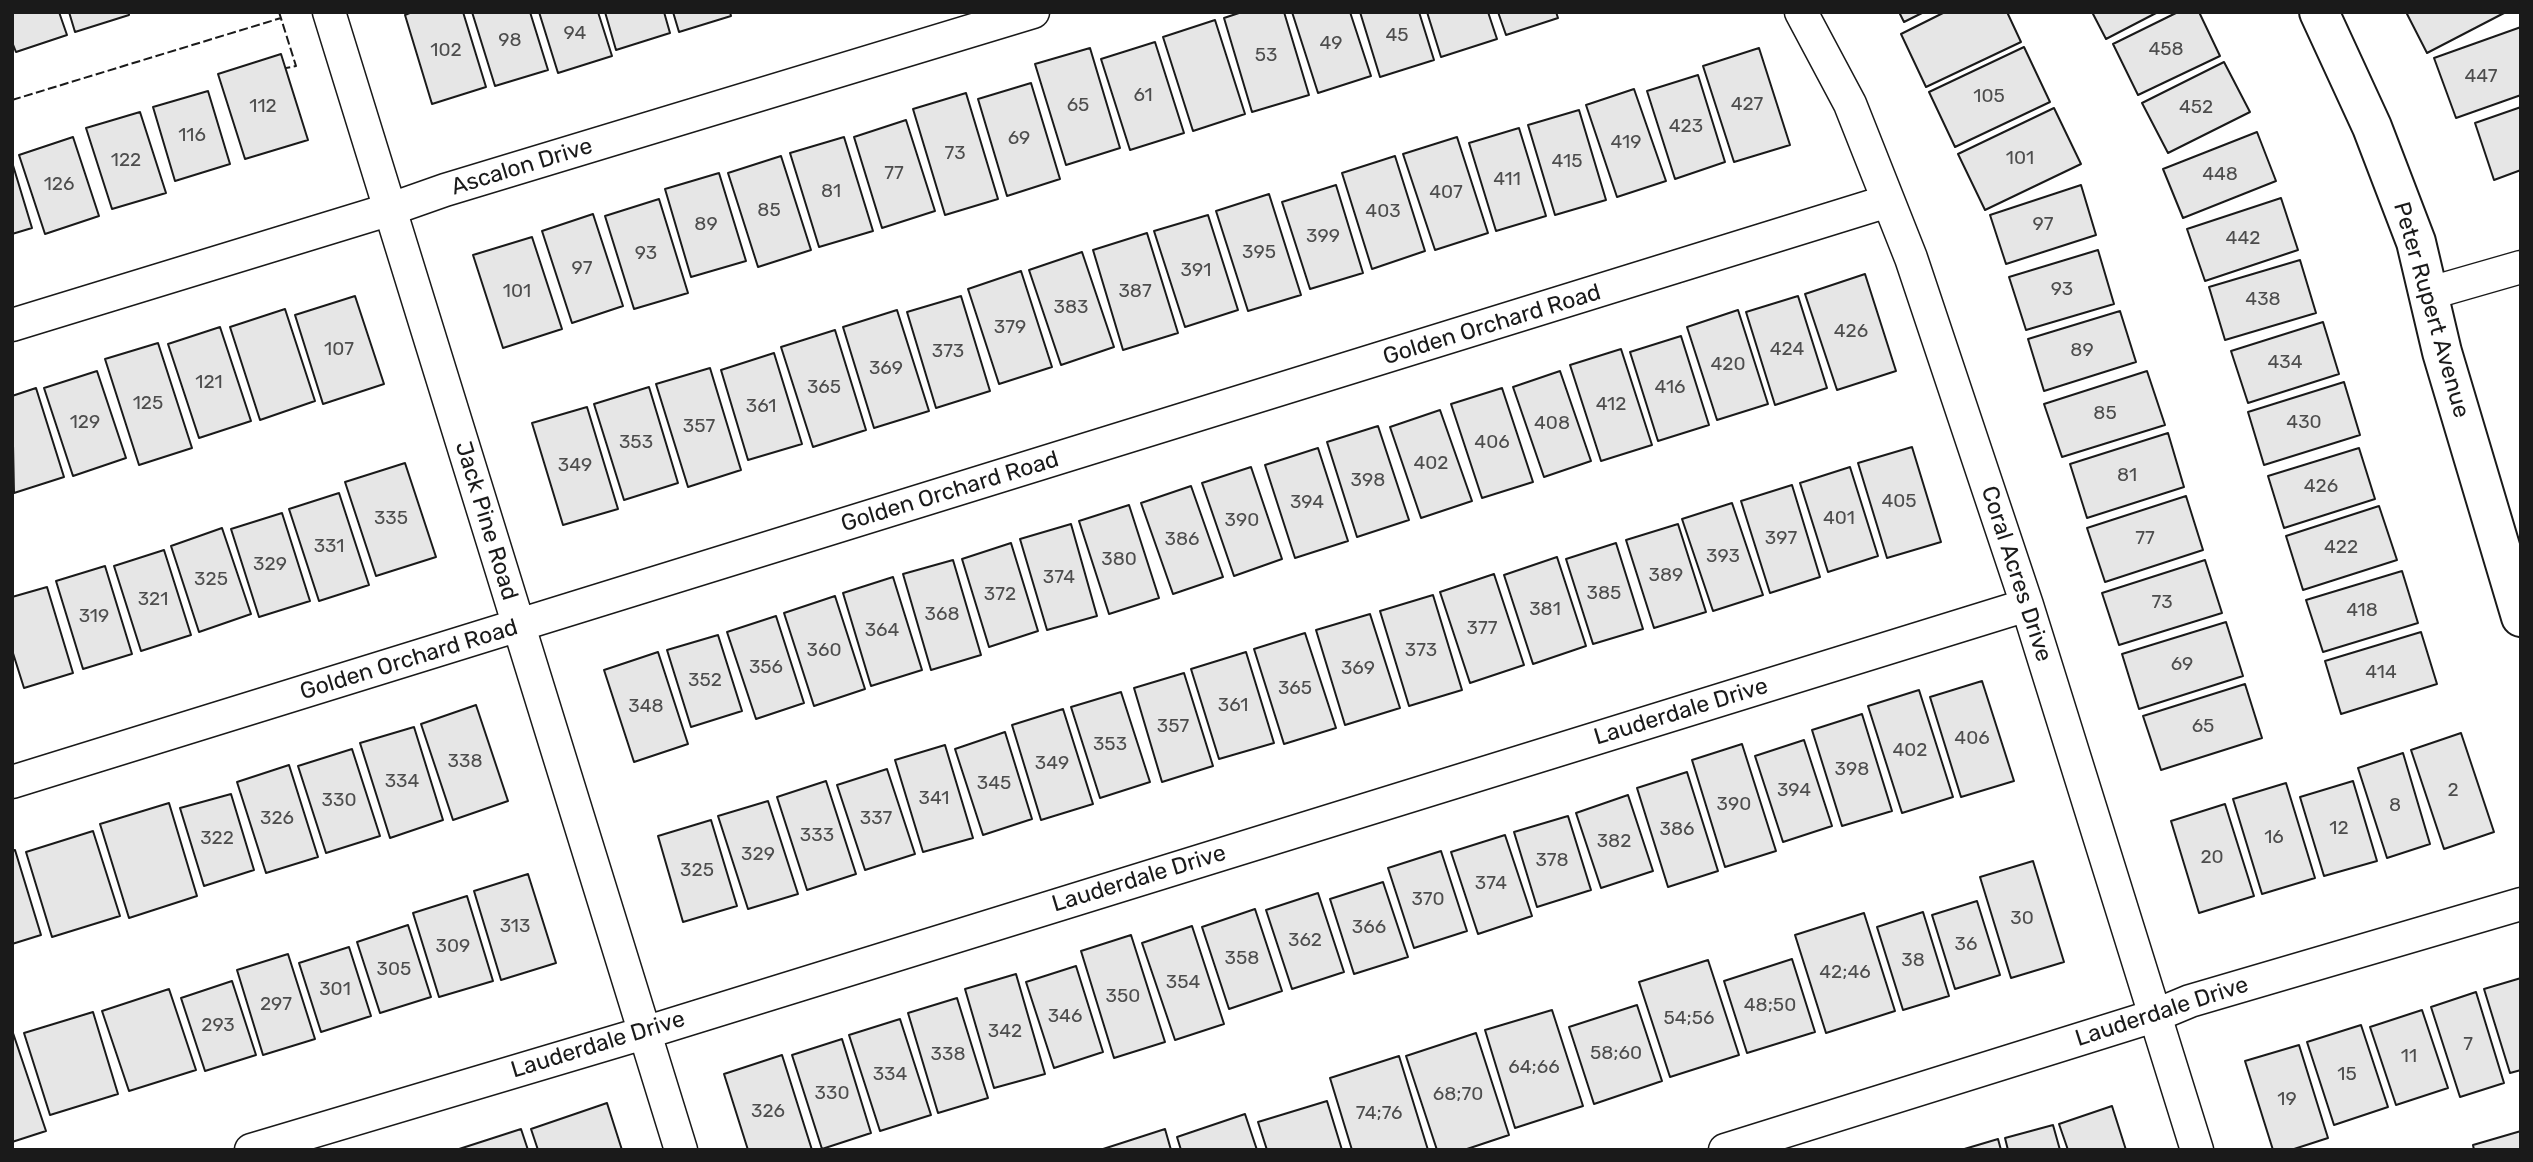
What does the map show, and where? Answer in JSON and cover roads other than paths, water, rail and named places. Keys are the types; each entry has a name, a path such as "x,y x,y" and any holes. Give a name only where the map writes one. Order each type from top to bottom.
{"street":[{"name":"Jack Pine Road","path":"329,12 681,1150"},
{"name":"Ascalon Drive","path":"12,326 459,186 1033,12"},
{"name":"Coral Acres Drive","path":"1801,12 1850,104 1911,258 2027,605 2197,1150"},
{"name":"Peter Rupert Avenue","path":"2319,12 2372,127 2416,242 2442,352 2521,617"},
{"name":"Golden Orchard Road","path":"12,782 1888,201"},
{"path":"2427,294 2521,267"},
{"name":"Lauderdale Drive","path":"251,1150 644,1033 2027,605"},
{"name":"Lauderdale Drive","path":"1726,1150 2154,1016 2190,1001 2521,904"}]}
